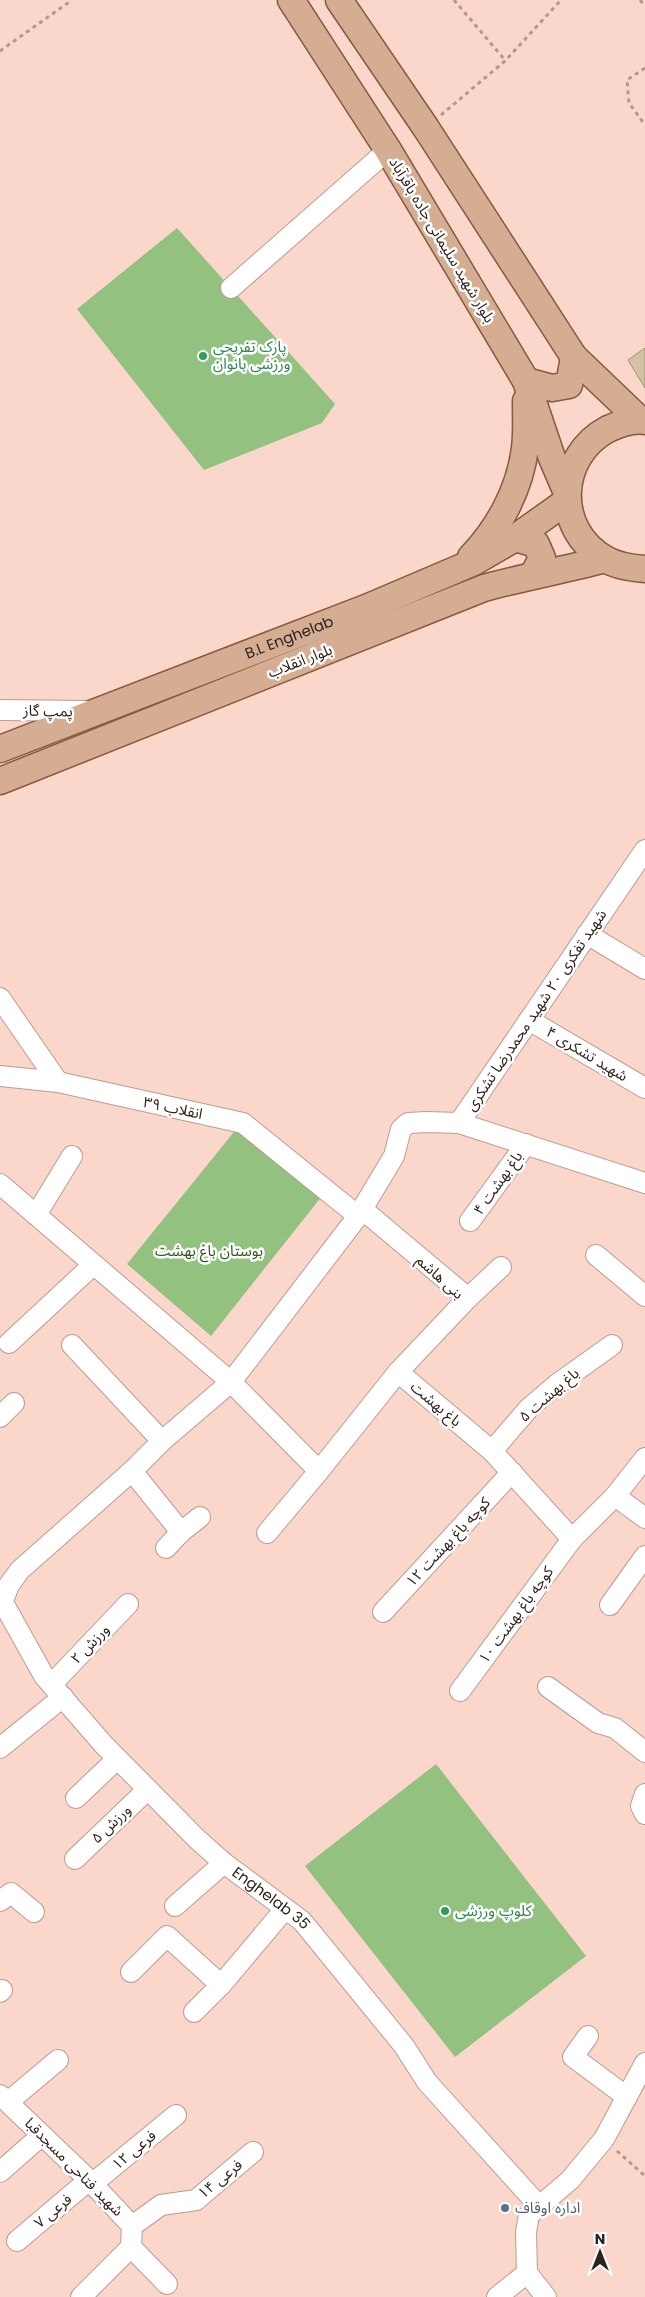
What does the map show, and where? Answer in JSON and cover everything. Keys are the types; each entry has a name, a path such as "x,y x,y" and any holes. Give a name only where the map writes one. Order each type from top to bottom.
{"main road":[{"name":"بلوار شهید سلیمانی جاده باقرآباد","path":"291,0 388,150 526,381 567,497 573,524 586,544 605,559 624,567 645,569"},
{"path":"339,0 426,128 574,357 642,421"},
{"path":"462,567 484,544 504,512 517,483 526,448 526,381 552,388 569,385 574,357"},
{"path":"567,497 571,471 581,451 597,435 618,424 642,421"},
{"name":"B.L Enghelab","path":"0,750 366,608 462,567 515,538 567,497"},
{"path":"515,538 536,544 542,558 533,574"},
{"name":"بلوار انقلاب","path":"0,781 484,588 533,574 563,570 605,559"}],"street":[{"path":"231,288 388,150"},
{"name":"پمپ گاز","path":"0,710 97,711"},
{"name":"شهید تفکری ۲۰ شهید محمدرضا تشکری","path":"360,1213 394,1156 402,1129 408,1123 458,1123 645,850"},
{"path":"587,934 645,969"},
{"path":"0,998 58,1082"},
{"name":"شهید تشکری ۴","path":"529,1020 645,1088"},
{"name":"انقلاب ۳۹","path":"0,1076 58,1082 243,1123 360,1213"},
{"path":"458,1123 645,1183"},
{"name":"باغ بهشت ۴","path":"470,1221 526,1144"},
{"path":"36,1215 72,1156"},
{"path":"0,1184 231,1382 319,1471"},
{"path":"1,1601 9,1585 20,1570 132,1471 162,1441 231,1382 360,1213"},
{"name":"بنی هاشم","path":"360,1213 468,1298 398,1372"},
{"path":"596,1255 645,1296"},
{"path":"9,1343 94,1265"},
{"path":"468,1298 501,1267"},
{"path":"72,1345 162,1441"},
{"name":"باغ بهشت ۵","path":"492,1451 529,1408 556,1385 612,1345"},
{"name":"باغ بهشت","path":"267,1533 398,1372 492,1451 572,1539"},
{"path":"572,1539 615,1496 645,1458"},
{"path":"132,1471 181,1532"},
{"name":"کوچه باغ بهشت ۱۲","path":"383,1612 512,1472"},
{"path":"615,1496 645,1518"},
{"path":"166,1548 181,1532 200,1517"},
{"name":"کوچه باغ بهشت ۱۰","path":"460,1691 572,1539"},
{"path":"610,1605 645,1556"},
{"name":"Enghelab 35","path":"1,1601 44,1676 117,1759 197,1840 224,1863 302,1921 404,2046 427,2082 539,2206"},
{"name":"ورزش ۲","path":"0,1748 57,1691 128,1604"},
{"path":"548,1687 598,1723 615,1728 645,1752"},
{"path":"76,1798 117,1759"},
{"name":"ورزش ۵","path":"76,1859 147,1790"},
{"path":"645,1794 642,1806 645,1814"},
{"path":"175,1906 224,1863"},
{"path":"0,1901 10,1893 34,1912"},
{"path":"194,2012 221,1985 285,1909"},
{"path":"131,1972 167,1936 221,1985"},
{"path":"588,2036 573,2057 627,2097"},
{"path":"4,2098 58,2060"},
{"path":"546,2297 527,2273 526,2232 529,2216 570,2180 604,2139 645,2063"},
{"name":"شهید فتاحی مسجدقبا","path":"4,2098 91,2182 132,2226 131,2247"},
{"name":"فرعی ۱۲","path":"91,2182 176,2115"},
{"path":"0,2172 42,2135"},
{"name":"فرعی ۱۴","path":"132,2226 161,2205 196,2200 253,2152"},
{"name":"فرعی ۷","path":"17,2241 91,2182"},
{"path":"93,2293 131,2247 167,2284"},
{"path":"496,2297 527,2273"}],"path":[{"path":"0,51 72,0"},
{"path":"454,0 505,60"},
{"path":"426,128 505,60 561,0"},
{"path":"640,0 645,6"},
{"path":"645,68 627,80 630,103 645,124"},
{"path":"604,2139 645,2176"}],"green space":[{"name":"پارک تفریحی ورزشی بانوان","path":"177,228 335,404 322,423 204,470 77,309"},
{"name":"بوستان باغ بهشت","path":"238,1127 322,1196 211,1336 127,1264"},
{"name":"کلوپ ورزشی","path":"436,1764 586,1956 455,2057 305,1866"}],"building":[{"path":"645,348 645,388 628,360"}],"place":[{"name":"پارک تفریحی ورزشی بانوان","path":"203,356"},
{"name":"کلوپ ورزشی","path":"445,1911"},
{"name":"اداره اوقاف","path":"505,2208"}]}
